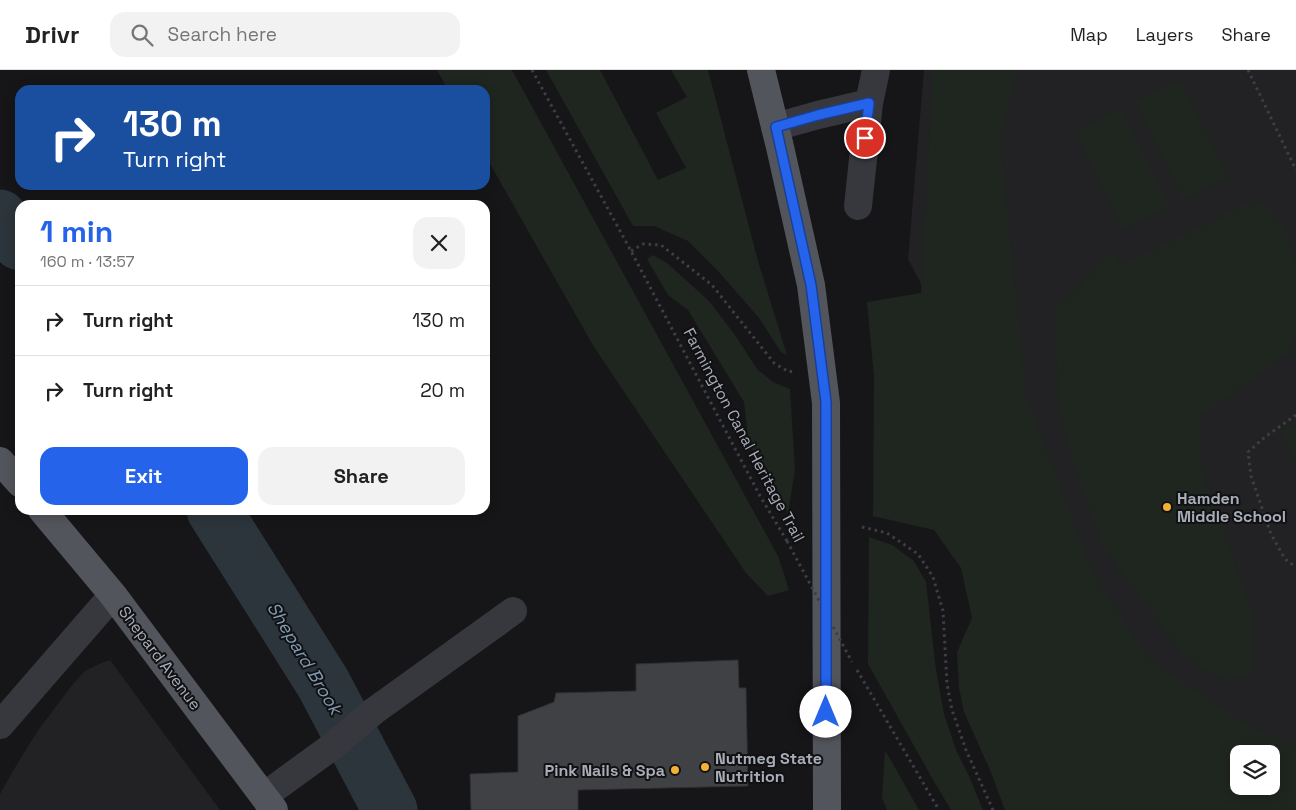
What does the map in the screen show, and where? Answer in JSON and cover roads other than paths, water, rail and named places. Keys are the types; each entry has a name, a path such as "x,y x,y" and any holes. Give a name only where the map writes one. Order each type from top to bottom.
{"main road":[{"path":"761,70 776,127 811,285 826,402 827,810"},
{"path":"0,461 15,478"},
{"name":"Shepard Avenue","path":"46,515 113,595 269,803"}],"lane":[{"path":"858,206 869,103 876,70"},
{"path":"776,127 869,103"},
{"path":"0,725 113,595"},
{"path":"269,803 374,711 514,611"}],"waterway":[{"name":"Shepard Brook","path":"0,217 15,236"},
{"name":"Shepard Brook","path":"217,515 323,683 390,810"}],"place":[{"name":"Hamden Middle School","path":"1167,507"},
{"name":"Nutmeg State Nutrition","path":"705,767"},
{"name":"Pink Nails & Spa","path":"675,770"}]}
